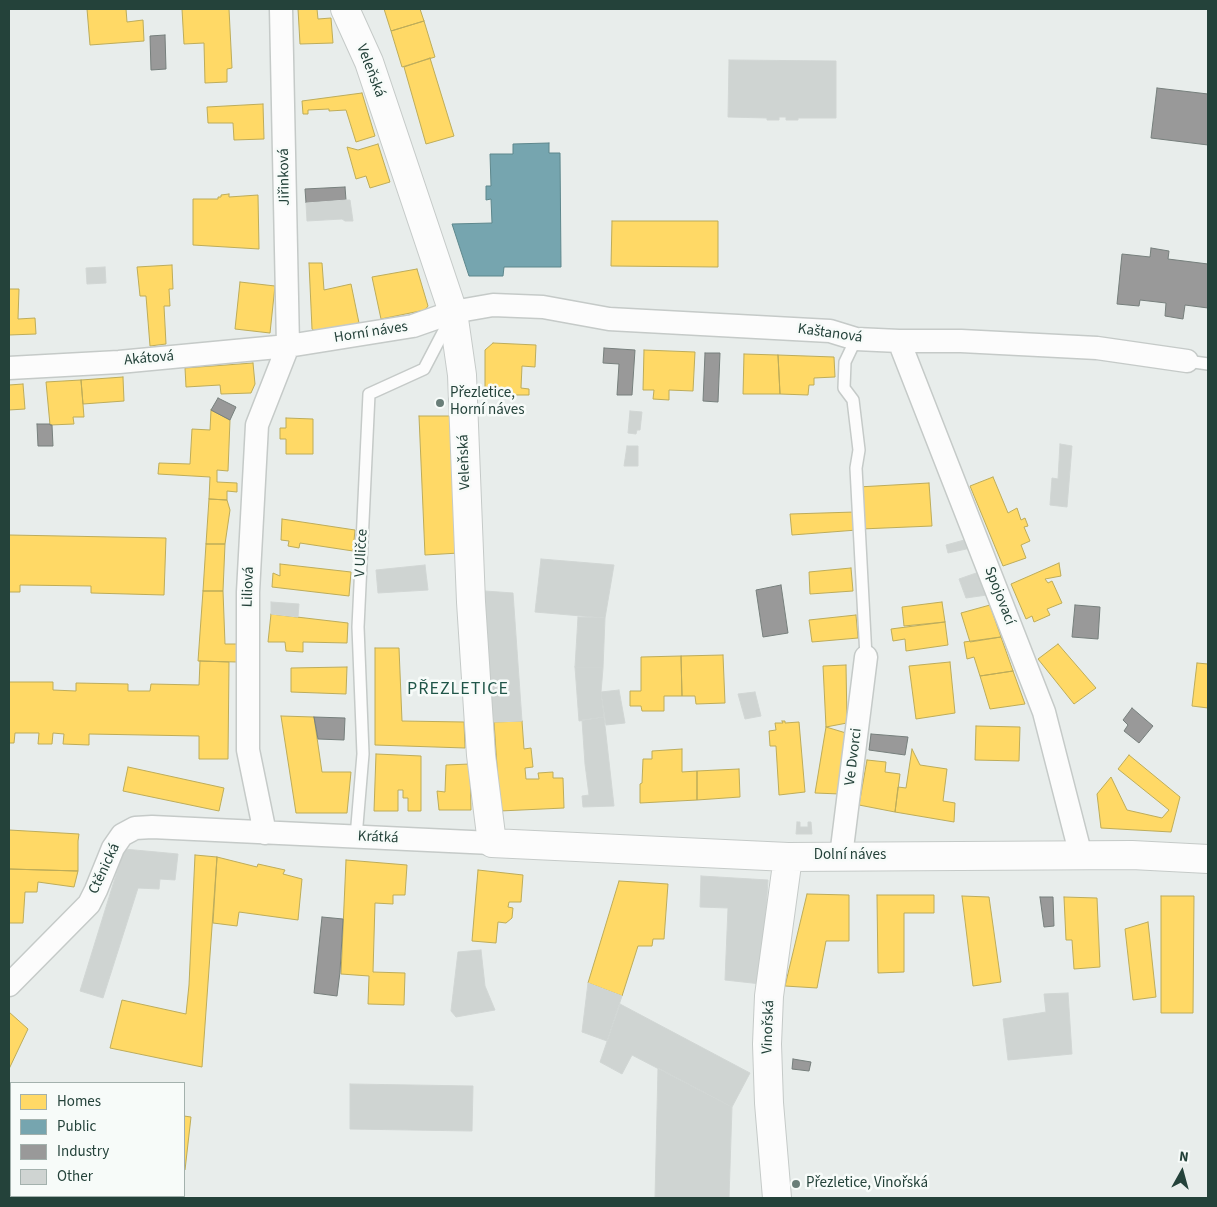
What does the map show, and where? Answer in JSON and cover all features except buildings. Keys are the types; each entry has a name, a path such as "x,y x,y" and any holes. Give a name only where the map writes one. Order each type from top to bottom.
{"street":[{"name":"Jiřinková","path":"281,9 288,346"},
{"name":"Veleňská","path":"345,9 369,62 453,312 462,375 471,602 481,755 492,843"},
{"name":"Kaštanová","path":"453,312 493,305 543,307 609,319 830,331 856,339 960,341 1097,348 1198,362"},
{"name":"Horní náves","path":"288,346 414,326 453,312"},
{"name":"Spojovací","path":"899,341 1044,712 1081,856"},
{"name":"Akátová","path":"9,368 119,362 288,346"},
{"name":"Liliová","path":"265,832 248,750 248,592 258,425 288,346"},
{"name":"Ve Dvorci","path":"841,856 866,657"},
{"name":"Ctěnická","path":"9,985 89,904 113,848 122,835 135,828 152,827 265,832"},
{"name":"Krátká","path":"265,832 492,843"},
{"name":"Dolní náves","path":"492,843 788,856 1132,855 1208,859"},
{"name":"Vinořská","path":"777,1198 769,1103 767,1044 769,996 788,856"}],"lane":[{"name":"V Uličce","path":"356,837 363,754 358,627 368,394 424,369 453,312"},
{"path":"856,339 845,362 844,388 853,400 859,450 856,468 866,657"}],"place":[{"name":"Přezletice, Horní náves","path":"440,403"},
{"name":"Přezletice, Vinořská","path":"796,1184"}],"district":[{"name":"PŘEZLETICE","path":"458,690"}]}
